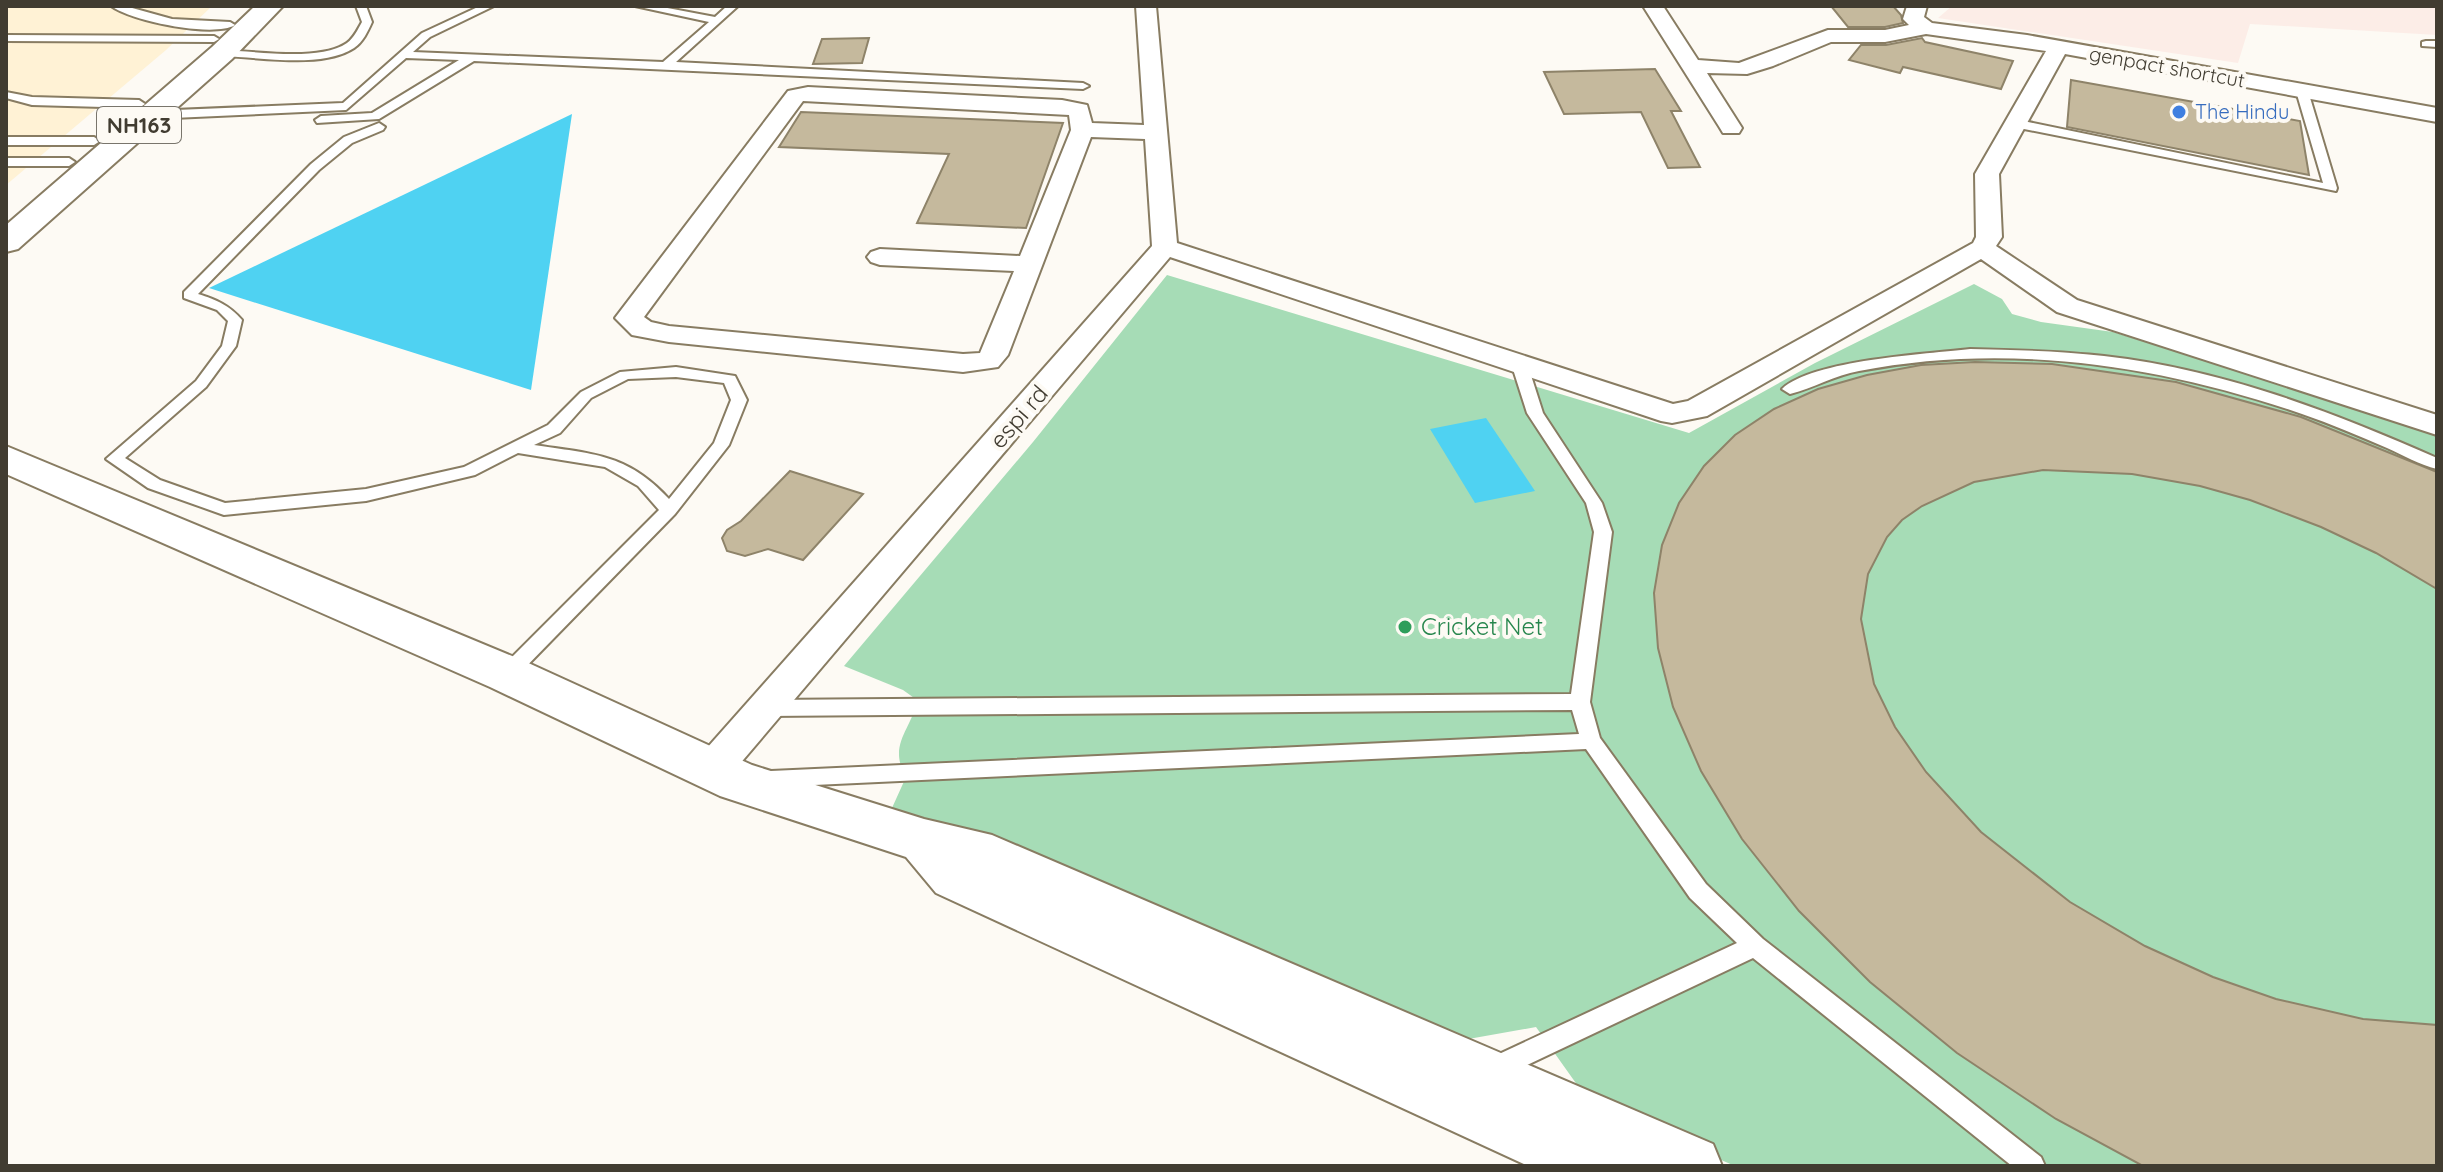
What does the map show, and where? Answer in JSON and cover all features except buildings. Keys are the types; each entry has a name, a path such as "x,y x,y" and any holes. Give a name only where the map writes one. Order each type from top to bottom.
{"main road":[{"name":"NH163","path":"6,242 229,31 270,6"},
{"name":"NH163","path":"6,215 94,141 143,115"},
{"path":"6,459 507,674 725,774 924,841 955,877 1461,1084 1691,1166"},
{"path":"1461,1084 1598,1166"}],"street":[{"path":"1146,6 1165,247 1672,414 1697,409 1982,248 1989,237 1987,174 2054,53"},
{"path":"1653,6 1731,128"},
{"path":"1917,6 1913,19 1926,28"},
{"path":"1691,66 1739,69 1781,55 1823,53 1828,48 1828,36 1885,36 1926,28 2304,96 2437,115"},
{"path":"808,94 1062,107 1079,110 1082,130 994,355 988,361 963,363 669,334 642,329 629,318 796,96 808,94"},
{"path":"2304,96 2437,123"},
{"path":"1082,130 1155,132"},
{"name":"espi rd","path":"725,774 766,708 1165,247"},
{"path":"1982,248 2067,306 2437,425"},
{"path":"880,257 1030,264"}],"lane":[{"path":"116,6 131,13 178,24 229,31 307,55 330,53 350,46 367,22 361,6"},
{"path":"143,115 346,106 426,35 489,6"},
{"path":"640,6 715,20"},
{"path":"666,65 733,6"},
{"path":"6,38 229,31"},
{"path":"405,55 1083,86"},
{"path":"6,95 143,115 368,118 474,56"},
{"path":"2014,123 2331,188 2304,96"},
{"path":"379,127 348,140 315,167 189,295 222,307 235,320 229,346 201,384 114,459 154,484 224,509 366,495 469,471 554,429 586,395 625,375 676,372 730,379 739,400 721,445 669,510 507,674"},
{"path":"6,141 94,141"},
{"path":"6,162 69,162"},
{"path":"1790,389 1849,369 1937,355 2028,352 2104,360 2182,374 2282,402 2377,436 2437,464"},
{"path":"1520,366 1535,413 1594,503 1603,532 1580,702 1591,741 1698,891 1755,946 2032,1166"},
{"path":"516,448 549,450 609,462 644,482 669,510"},
{"path":"766,708 1580,702"},
{"path":"725,774 1591,741"},
{"path":"1461,1084 1755,946"}],"shaded area":[{"path":"6,6 212,6 166,50 6,185"},
{"path":"1952,6 2437,6 2437,35 2250,24 2238,63 1938,18"}],"green space":[{"path":"1167,275 1689,433 1815,363 1974,284 2002,299 2012,314 2041,322 2113,332 2437,432 2437,1166 1735,1166 1590,1103 1536,1027 1429,1046 887,819 906,777 899,755 900,746 917,700 903,690 844,666 1033,442"}],"water":[{"path":"572,114 531,390 209,288"},
{"path":"1486,418 1535,491 1475,503 1430,429"}],"place":[{"name":"The Hindu","path":"2179,112"},
{"name":"Cricket Net","path":"1405,627"}]}
